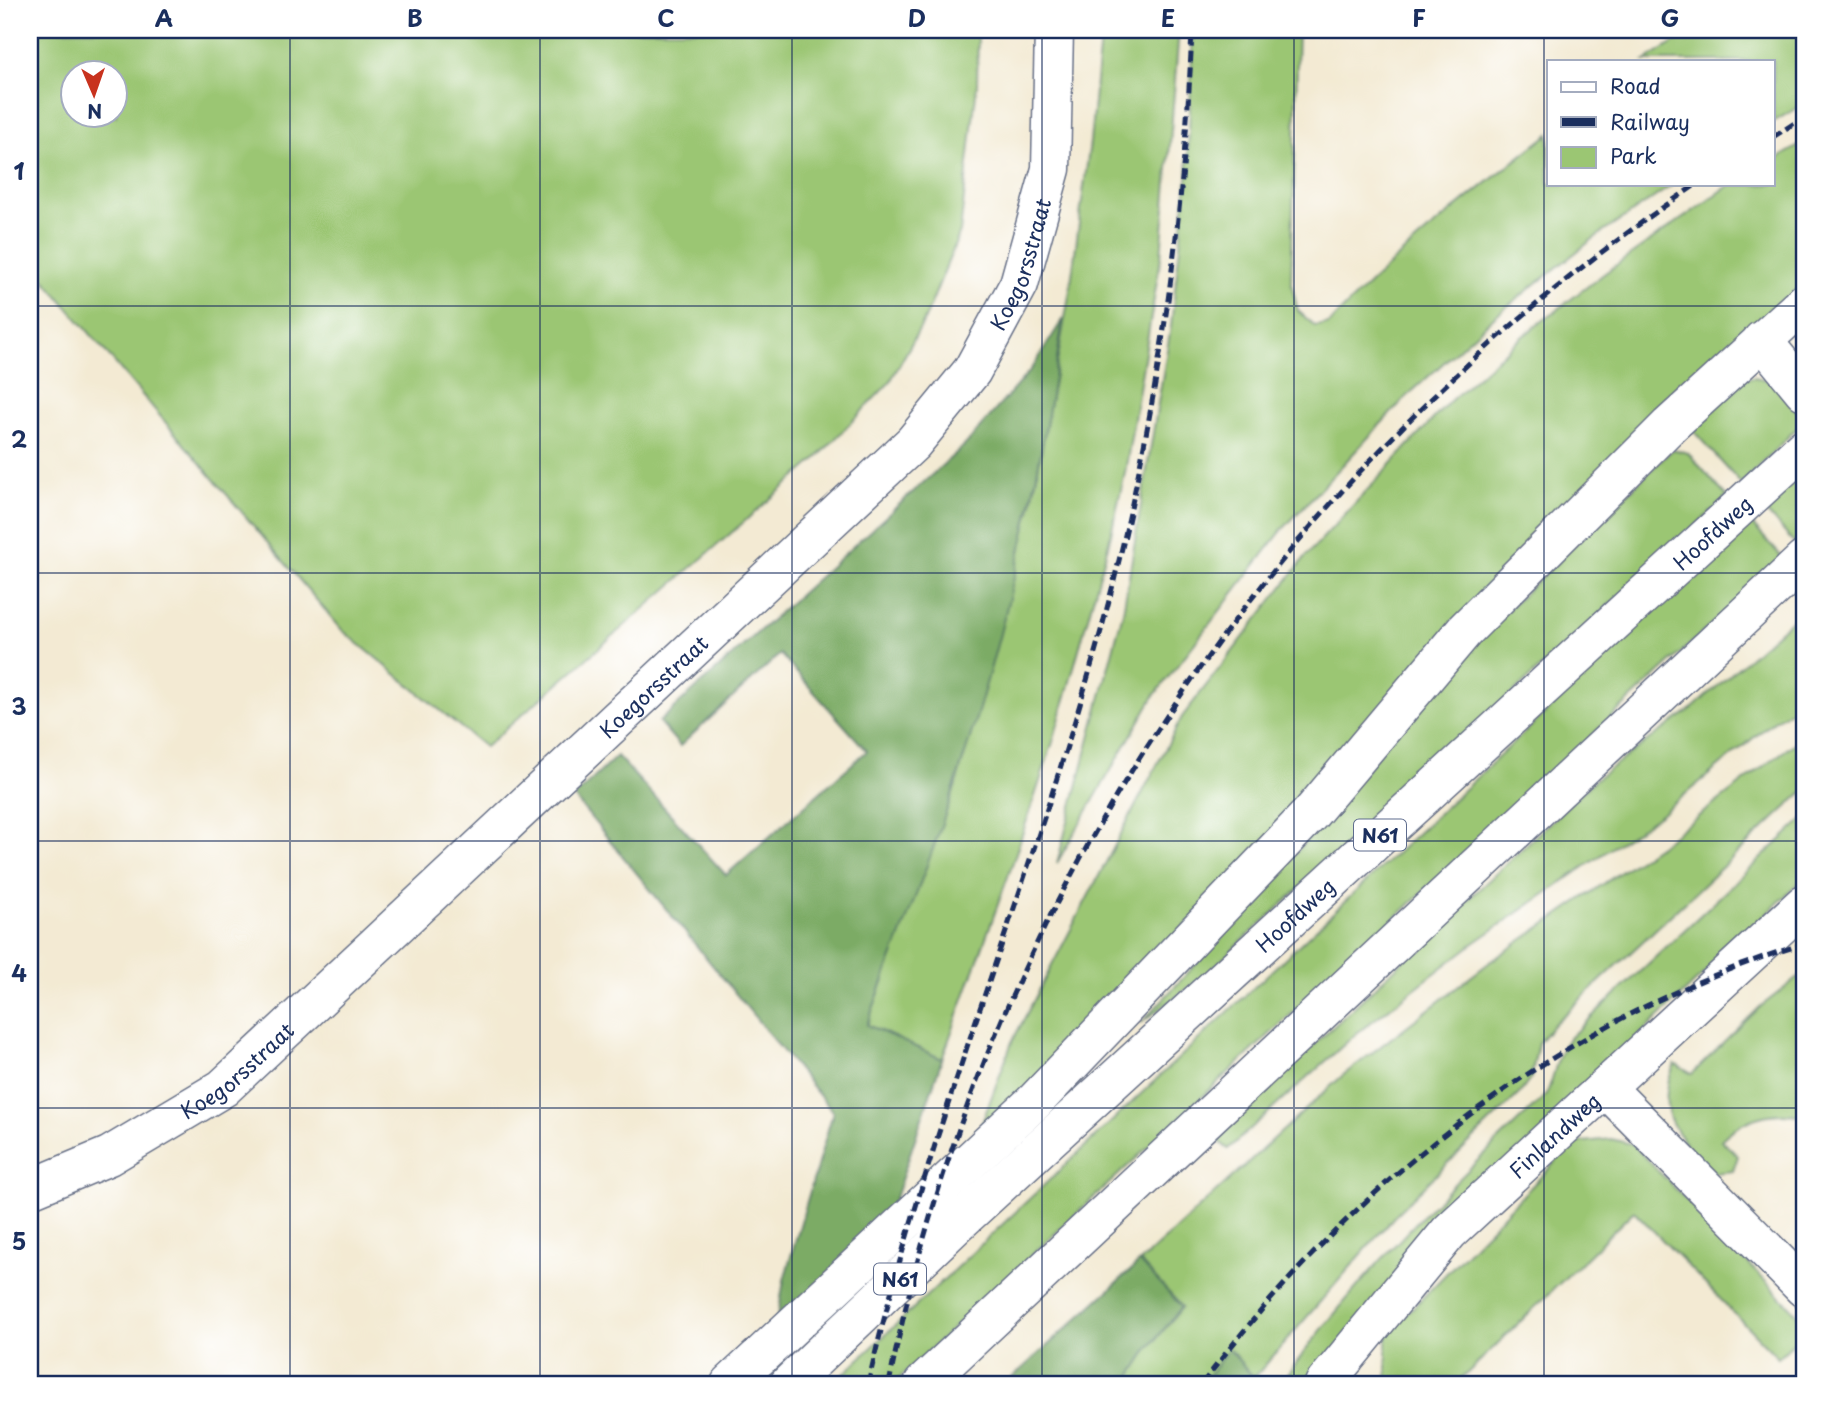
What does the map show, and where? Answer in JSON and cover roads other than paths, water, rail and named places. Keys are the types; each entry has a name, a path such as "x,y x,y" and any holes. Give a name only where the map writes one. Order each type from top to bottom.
{"street":[{"name":"Koegorsstraat","path":"30,1189 109,1156 223,1088 913,443 972,371 1019,284 1051,169 1054,30"},
{"path":"730,1384 1035,1100 1311,813 1464,631 1669,426 1804,303"},
{"path":"1762,340 1804,391"},
{"name":"Hoofdweg","path":"789,1384 988,1196 1804,448"},
{"path":"923,1384 1804,560"},
{"name":"Finlandweg","path":"1329,1383 1449,1232 1804,904"},
{"path":"1606,1088 1804,1288"}],"railway":[{"path":"868,1384 915,1208 1085,687 1127,526 1159,362 1171,279 1192,30"},
{"path":"1774,136 1804,117"},
{"path":"889,1384 934,1204 998,1030 1078,863 1174,705 1286,556 1411,419 1548,295 1694,186"},
{"path":"1202,1384 1261,1310 1326,1241 1395,1175 1469,1116 1547,1062 1629,1015 1715,975 1804,944"}]}
